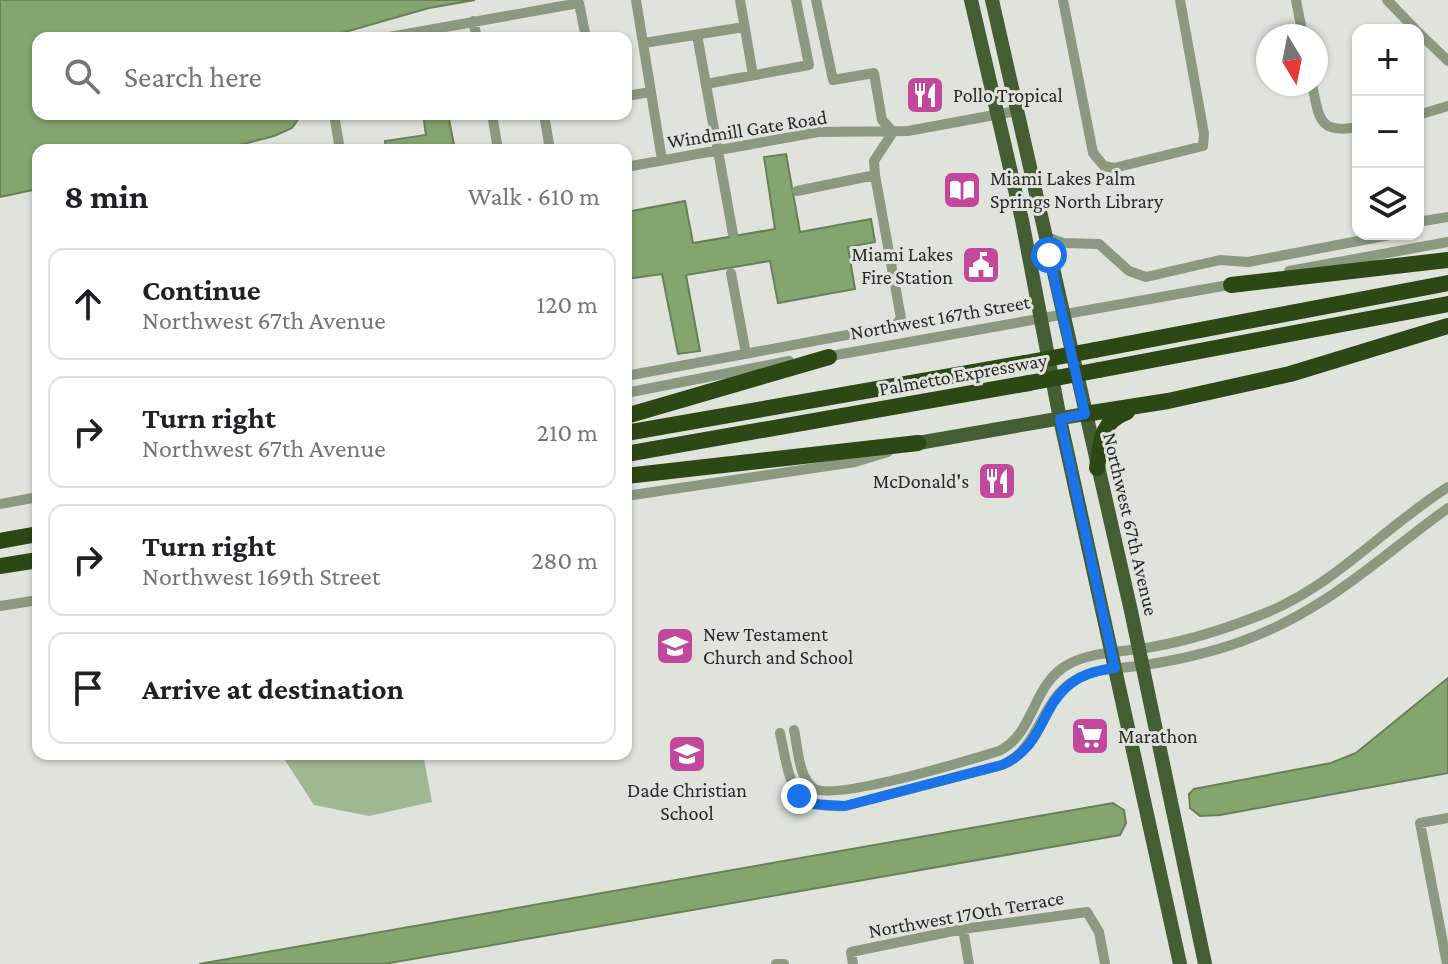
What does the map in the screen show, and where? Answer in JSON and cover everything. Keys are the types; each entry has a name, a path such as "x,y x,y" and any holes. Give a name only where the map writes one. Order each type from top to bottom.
{"highway":[{"path":"1231,285 1448,260"},
{"name":"Palmetto Expressway","path":"632,432 1025,363 1448,283"},
{"name":"Palmetto Expressway","path":"632,453 1029,383 1448,304"},
{"path":"1085,414 1140,407 1290,374 1448,326"},
{"path":"632,414 829,357"},
{"path":"1097,468 1102,434 1108,421 1140,407"},
{"path":"632,475 918,443"},
{"path":"0,541 32,535"},
{"path":"0,566 32,561"}],"main road":[{"name":"Northwest 67th Avenue","path":"992,0 1139,649 1205,964"},
{"path":"972,1 1029,250 1060,419 1182,961"},
{"path":"918,443 1085,414"}],"street":[{"path":"636,0 662,160"},
{"path":"740,0 753,75"},
{"path":"706,84 809,65 796,0"},
{"path":"632,375 895,326 901,318 874,161 893,132 882,120 874,73 833,80 816,0"},
{"path":"1063,0 1093,153 1104,166 1114,168 1203,146 1204,134 1180,0"},
{"path":"1296,0 1301,24"},
{"path":"1387,0 1410,24"},
{"path":"415,32 579,3 585,32"},
{"path":"473,21 476,32"},
{"path":"644,43 744,27"},
{"path":"697,35 733,234"},
{"path":"1424,38 1448,61"},
{"path":"632,95 651,92"},
{"path":"1314,96 1318,114 1326,126 1338,130 1352,128"},
{"path":"1424,113 1448,106"},
{"name":"Windmill Gate Road","path":"632,166 818,132 893,132 1016,111"},
{"path":"335,120 339,144"},
{"path":"493,120 497,144"},
{"path":"545,120 549,144"},
{"path":"797,191 875,175"},
{"path":"1424,221 1448,217"},
{"path":"1029,250 1063,243 1096,243 1127,267 1141,272 1163,271 1224,259 1248,262 1364,240"},
{"name":"Northwest 167th Street","path":"632,392 1064,316 1448,242"},
{"path":"1046,246 1063,243"},
{"path":"731,273 746,354"},
{"path":"632,495 855,462 918,443"},
{"path":"780,733 788,771 799,796 811,804 845,806 1014,760 1028,746 1051,702 1063,688 1139,649 1207,634 1272,610 1342,570 1448,487"},
{"path":"0,504 32,498"},
{"path":"794,730 803,774 812,787 838,793 1007,747 1015,741 1038,695 1056,671 1093,655 1142,666 1212,651 1302,615 1357,581 1448,508"},
{"path":"0,606 32,601"},
{"path":"1447,964 1420,823 1448,818"},
{"name":"Northwest 17Oth Terrace","path":"852,958 963,929 1087,912 1099,932 1105,964"},
{"path":"963,929 969,964"},
{"path":"776,964 783,964"}],"shaded area":[{"path":"0,0 475,0 429,8 345,32 32,32 32,120 298,120 292,128 274,136 243,144 32,144 32,190 0,197"},
{"path":"424,120 449,120 454,144 385,144 385,141 426,135"},
{"path":"786,154 800,232 871,219 875,242 848,247 855,289 778,303 770,261 686,275 700,351 678,354 662,274 632,278 632,211 685,201 693,243 775,229 764,157"},
{"path":"1448,678 1448,773 1220,815 1200,816 1190,808 1189,794 1194,789 1331,763 1356,753"},
{"path":"285,760 424,760 432,802 369,816 314,805"},
{"path":"1113,803 1124,810 1126,823 1120,835 384,964 199,964"}],"place":[{"name":"Pollo Tropical","path":"925,95"},
{"name":"Miami Lakes Palm Springs North Library","path":"962,190"},
{"name":"Miami Lakes Fire Station","path":"981,265"},
{"name":"McDonald's","path":"997,481"},
{"name":"New Testament Church and School","path":"675,646"},
{"name":"Marathon","path":"1090,736"},
{"name":"Dade Christian School","path":"687,754"}],"route":[{"path":"799,796 811,804 845,806 1002,765 1022,754 1051,702 1063,688 1090,673 1115,668 1060,419 1085,414 1049,255"}]}
